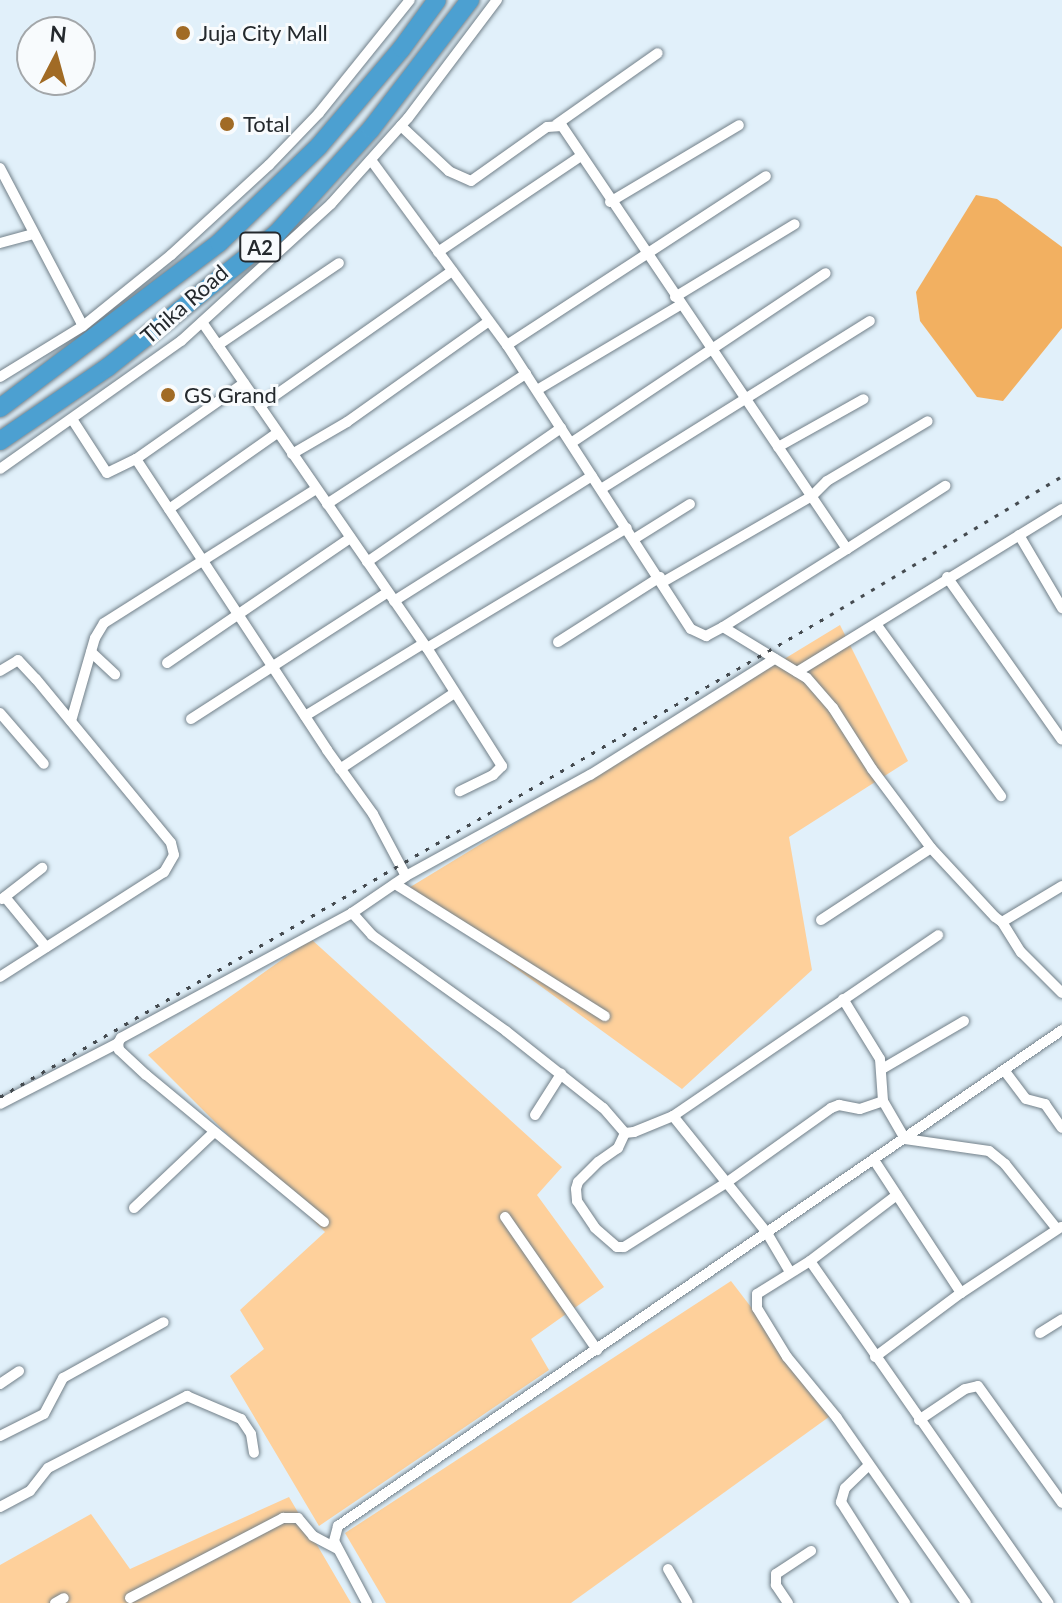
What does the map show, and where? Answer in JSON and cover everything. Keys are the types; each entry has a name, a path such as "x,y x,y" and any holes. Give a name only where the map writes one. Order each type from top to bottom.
{"highway":[{"name":"Thika Road","path":"0,408 219,243 319,146 402,48 437,0"},
{"name":"Thika Road","path":"0,441 108,367 277,233 371,129 470,0"}],"street":[{"name":"Thika Road","path":"0,377 83,326 171,255 269,165 319,113 410,0"},
{"name":"Thika Road","path":"0,469 133,378 202,322 331,204 401,126 497,0"},
{"path":"401,126 449,171 471,181 658,53"},
{"path":"557,124 847,549"},
{"path":"610,202 739,125"},
{"path":"438,252 581,156"},
{"path":"371,160 507,345 698,635 706,636 723,627 945,486"},
{"path":"0,168 83,326"},
{"path":"507,345 766,176"},
{"path":"537,390 795,224"},
{"path":"0,243 33,234"},
{"path":"218,345 339,263"},
{"path":"260,406 452,271"},
{"path":"571,443 826,273"},
{"path":"292,454 347,422 489,321"},
{"path":"601,489 870,321"},
{"path":"202,322 425,646 502,766 493,775 460,791"},
{"path":"327,504 526,374"},
{"path":"72,419 107,473 136,459 244,383"},
{"path":"778,447 864,399"},
{"path":"558,642 812,496 827,481 928,421"},
{"path":"367,562 561,428"},
{"path":"169,509 277,433"},
{"path":"136,459 340,769 373,814 406,876"},
{"path":"191,719 273,666 592,476"},
{"path":"71,721 97,632 104,623 316,489"},
{"path":"634,539 690,504"},
{"path":"797,672 1062,509"},
{"path":"305,716 627,528"},
{"path":"1019,535 1062,608"},
{"path":"167,663 350,538"},
{"path":"947,577 1062,740"},
{"path":"876,624 1001,796"},
{"path":"723,627 807,678 833,708 872,769 931,848 961,884 1002,922 1021,952 1062,993"},
{"path":"91,652 115,674"},
{"path":"0,1104 118,1043 121,1038 352,913 406,876 590,775 774,659"},
{"path":"0,671 18,660 171,843 174,855 164,872 0,977"},
{"path":"340,769 453,694"},
{"path":"0,713 44,764"},
{"path":"821,920 931,848"},
{"path":"42,868 2,898 46,947"},
{"path":"395,884 605,1016"},
{"path":"1002,922 1062,886"},
{"path":"352,913 372,935 561,1074 603,1108 625,1133"},
{"path":"625,1133 673,1116 938,935"},
{"path":"843,999 880,1059 883,1101 905,1139"},
{"path":"882,1069 964,1021"},
{"path":"362,1602 337,1549 333,1533 338,1526 1062,1030"},
{"path":"118,1043 124,1055 324,1222"},
{"path":"1004,1070 1026,1099 1045,1104 1062,1128"},
{"path":"535,1115 561,1074"},
{"path":"625,1133 618,1148 598,1162 576,1189 577,1201 611,1245 624,1247 726,1183 831,1108 839,1105 860,1109 883,1101"},
{"path":"673,1116 767,1233 790,1272"},
{"path":"134,1208 214,1132"},
{"path":"875,1357 961,1293 1060,1228 1005,1164 989,1151 905,1139"},
{"path":"874,1160 961,1293"},
{"path":"897,1195 810,1261 757,1294 757,1308 787,1357 837,1418 966,1603"},
{"path":"505,1217 597,1350"},
{"path":"810,1261 1049,1603"},
{"path":"1040,1333 1062,1319"},
{"path":"0,1436 44,1414 63,1378 164,1322"},
{"path":"0,1384 19,1371"},
{"path":"919,1420 965,1389 978,1386 985,1391 1062,1503"},
{"path":"0,1507 30,1491 48,1468 187,1396 241,1419 251,1434 254,1453"},
{"path":"869,1465 845,1488 841,1502 905,1603"},
{"path":"130,1598 283,1518 298,1518 313,1536 337,1549"},
{"path":"788,1603 776,1585 776,1574 811,1551"},
{"path":"668,1569 688,1603"}],"shaded area":[{"path":"976,195 997,199 1062,247 1062,328 1003,401 977,397 920,321 916,292"},
{"path":"840,625 908,761 789,837 812,970 682,1089 407,889"},
{"path":"311,939 562,1167 537,1195 604,1287 531,1339 549,1370 319,1526 230,1376 264,1349 240,1310 325,1232 148,1055"},
{"path":"731,1281 833,1414 571,1603 386,1603 345,1533"},
{"path":"289,1497 351,1603 0,1603 0,1565 91,1514 130,1569"}],"railway":[{"path":"0,1097 830,615 1062,476"}],"place":[{"name":"Juja City Mall","path":"183,33"},
{"name":"Total","path":"227,124"},
{"name":"GS Grand","path":"168,395"}]}
